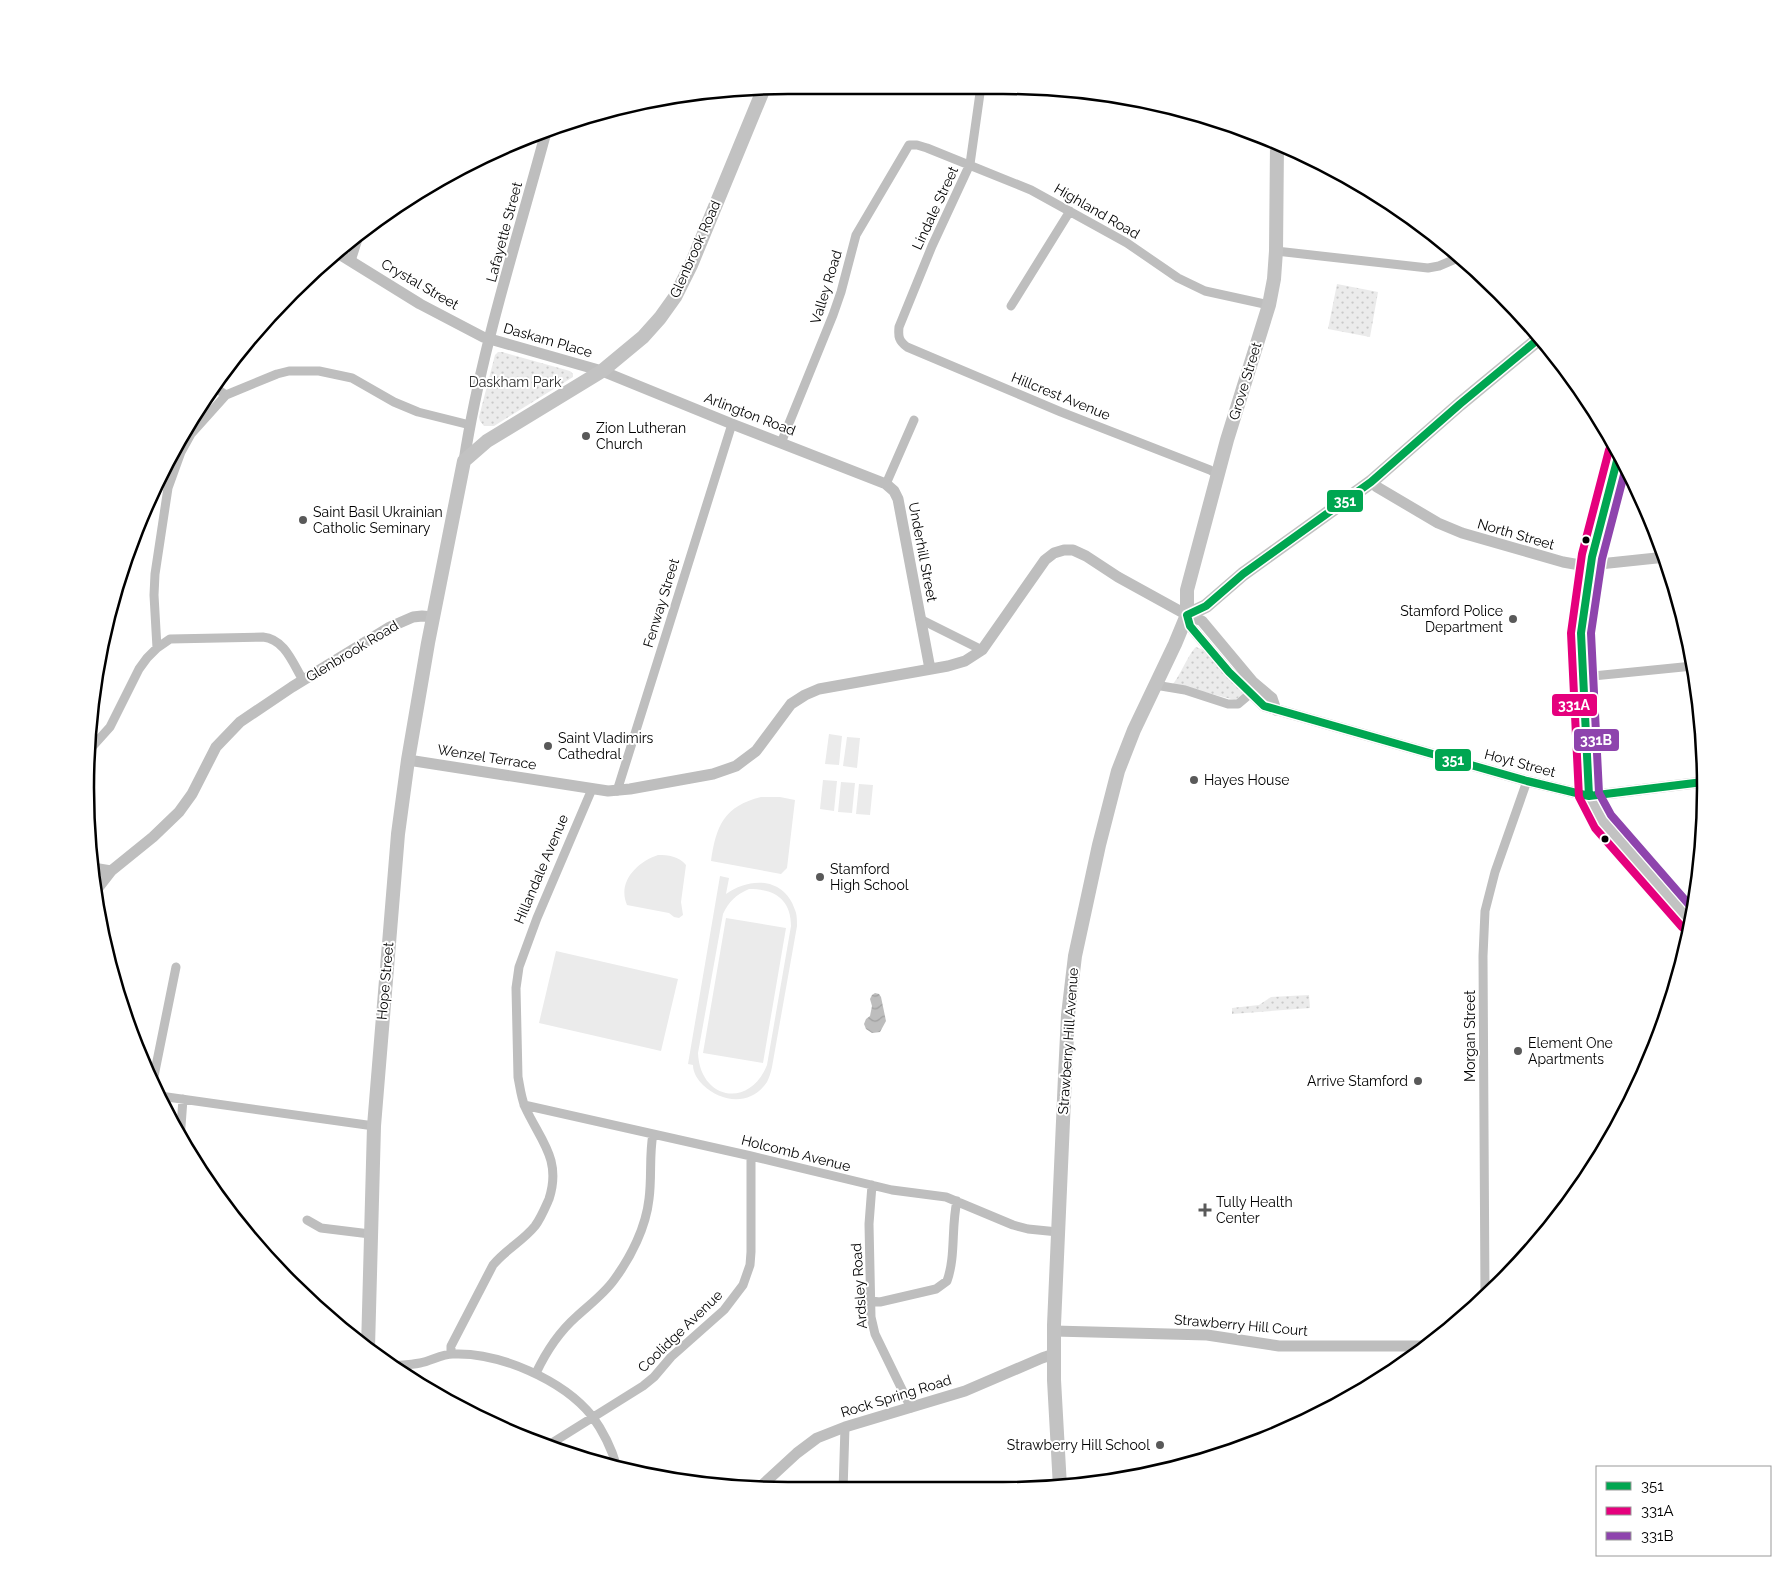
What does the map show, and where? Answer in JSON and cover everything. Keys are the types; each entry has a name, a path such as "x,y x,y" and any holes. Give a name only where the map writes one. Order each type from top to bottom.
{"main road":[{"name":"Glenbrook Road","path":"464,461 487,441 602,371 643,337 675,297 691,265 761,95"},
{"name":"Grove Street","path":"1187,615 1187,590 1218,475 1269,305 1274,279 1276,251 1277,150"},
{"path":"1187,615 1206,606 1243,574 1371,482 1467,398 1535,342"},
{"path":"433,617 464,461"},
{"path":"1616,463 1590,565 1581,633 1589,796 1603,821 1685,915"},
{"name":"Strawberry Hill Avenue","path":"1060,1480 1054,1331 1067,1029 1075,956 1099,845 1118,772 1134,730 1187,615"},
{"name":"Hope Street","path":"368,1341 374,1126 393,887 408,760 433,617"}],"street":[{"name":"Lindale Street","path":"898,337 899,327 932,246 970,164 980,94"},
{"name":"Lafayette Street","path":"490,340 544,139"},
{"name":"Highland Road","path":"909,145 927,148 1029,189 1127,243 1178,278 1205,291 1269,305"},
{"name":"Valley Road","path":"782,443 833,316 856,235 909,145"},
{"path":"1011,306 1070,211"},
{"path":"351,261 356,244"},
{"path":"1276,251 1428,268 1454,260"},
{"name":"Crystal Street","path":"342,256 420,304 490,340"},
{"name":"Hillcrest Avenue","path":"898,337 907,347 1060,412 1210,470 1218,475"},
{"name":"Daskam Place","path":"464,461 470,425 490,340 602,371"},
{"path":"192,433 226,395 277,374 290,371 319,370 352,378 394,402 418,412 470,425"},
{"name":"Arlington Road","path":"602,371 886,484"},
{"path":"219,390 226,395"},
{"path":"886,484 914,420"},
{"name":"Fenway Street","path":"617,791 732,424"},
{"path":"157,648 154,595 155,574 168,488 179,456"},
{"name":"North Street","path":"1371,482 1438,523 1460,532 1563,562 1580,566 1657,558"},
{"name":"Underhill Street","path":"886,484 894,491 898,499 930,669"},
{"path":"592,789 617,791 712,774 736,766 756,751 790,704 812,692 965,661 982,650 1045,560 1054,553 1064,550 1074,550 1086,556 1118,577 1187,615 1202,621 1253,682 1272,698 1276,710"},
{"name":"Hoyt Street","path":"1187,615 1190,626 1229,672 1264,706 1276,710 1527,781 1589,796 1697,783"},
{"name":"Glenbrook Road","path":"101,885 111,871 153,837 179,812 192,794 216,747 228,733 255,711 398,623 422,616 433,617"},
{"path":"920,619 982,650"},
{"path":"95,744 103,737 110,727 139,670 157,648 170,639 267,637 276,640 282,646 303,680"},
{"path":"1583,677 1686,667"},
{"path":"1155,685 1185,690 1228,704 1238,704 1251,694"},
{"name":"Wenzel Terrace","path":"408,760 592,789"},
{"name":"Morgan Street","path":"1485,1288 1483,956 1485,911 1495,872 1527,781"},
{"name":"Hillandale Avenue","path":"451,1354 451,1346 489,1272 499,1258 536,1225 544,1212 550,1196 553,1173 551,1156 524,1105 518,1077 516,988 519,967 537,918 592,789"},
{"path":"99,869 111,871"},
{"path":"155,1072 176,967"},
{"path":"166,1097 374,1126"},
{"path":"181,1124 182,1099"},
{"name":"Holcomb Avenue","path":"524,1105 908,1193 946,1197 1013,1225 1028,1229 1058,1232"},
{"path":"536,1373 553,1343 575,1318 614,1281 634,1245 646,1217 649,1200 651,1145 654,1134"},
{"name":"Coolidge Avenue","path":"554,1441 643,1386 654,1377 672,1357 724,1310 743,1284 750,1265 751,1252 751,1156"},
{"name":"Ardsley Road","path":"872,1185 869,1224 871,1317 875,1334 911,1408"},
{"path":"871,1301 880,1302 936,1290 947,1281 957,1201"},
{"path":"307,1220 321,1228 370,1234"},
{"name":"Strawberry Hill Court","path":"1054,1331 1207,1335 1279,1346 1416,1346"},
{"path":"402,1365 420,1363 451,1354 470,1354 501,1361 536,1373 568,1395 592,1416 614,1460"},
{"name":"Rock Spring Road","path":"766,1482 808,1444 822,1435 965,1391 1054,1354"},
{"path":"844,1482 845,1427"}],"green space":[{"path":"1337,284 1378,292 1370,337 1328,329"},
{"name":"Daskham Park","path":"498,352 570,371 573,377 494,426 484,426 479,417 495,355"},
{"path":"1196,647 1206,651 1243,694 1235,700 1173,684"},
{"path":"829,734 842,736 839,765 825,764"},
{"path":"847,737 860,738 857,768 843,766"},
{"path":"823,780 837,781 834,811 820,809"},
{"path":"841,782 855,783 852,813 838,812"},
{"path":"859,784 873,785 870,815 856,814"},
{"path":"761,797 780,797 795,800 787,868 781,874 711,861 716,837 724,819 738,806"},
{"path":"658,855 677,858 686,865 681,902 683,915 679,918 669,913 627,905 625,888 631,874 650,858"},
{"path":"720,876 729,878 726,894 735,888 755,883 775,886 790,899 796,913 797,926 772,1067 767,1082 753,1095 745,1098 727,1098 719,1096 703,1085 696,1076 693,1065 688,1064","holes":["749,889 758,889 773,894 784,902 788,909 791,926 767,1065 759,1079 749,1088 738,1093 727,1093 716,1089 707,1081 701,1069 698,1053 723,914 730,902 737,896"]},
{"path":"726,918 786,928 763,1063 703,1053"},
{"path":"556,951 678,979 661,1051 539,1023"},
{"path":"1309,995 1310,1008 1232,1014 1232,1008 1259,1005 1271,997"}],"water":[{"path":"875,993 881,997 886,1021 880,1032 872,1033 866,1029 864,1024 870,1016 872,1006 870,999"}],"transit line":[{"name":"351","path":"1535,342 1460,404 1371,482 1243,574 1206,606 1187,615 1190,626 1229,672 1264,706 1527,781 1589,796 1697,783"},
{"name":"331A","path":"1609,450 1582,554 1571,633 1579,797 1595,828 1682,927"},
{"name":"351","path":"1589,796 1581,633 1592,557 1616,463"},
{"name":"331B","path":"1624,476 1602,559 1591,633 1599,793 1611,815 1687,903"}],"place":[{"name":"Zion Lutheran Church","path":"586,436"},
{"name":"Saint Basil Ukrainian Catholic Seminary","path":"303,520"},
{"name":"Stamford Police Department","path":"1513,619"},
{"name":"Saint Vladimirs Cathedral","path":"548,746"},
{"name":"Hayes House","path":"1194,780"},
{"name":"Stamford High School","path":"820,877"},
{"name":"Element One Apartments","path":"1518,1051"},
{"name":"Arrive Stamford","path":"1418,1081"},
{"name":"Tully Health Center","path":"1205,1210"},
{"name":"Strawberry Hill School","path":"1160,1445"}]}
